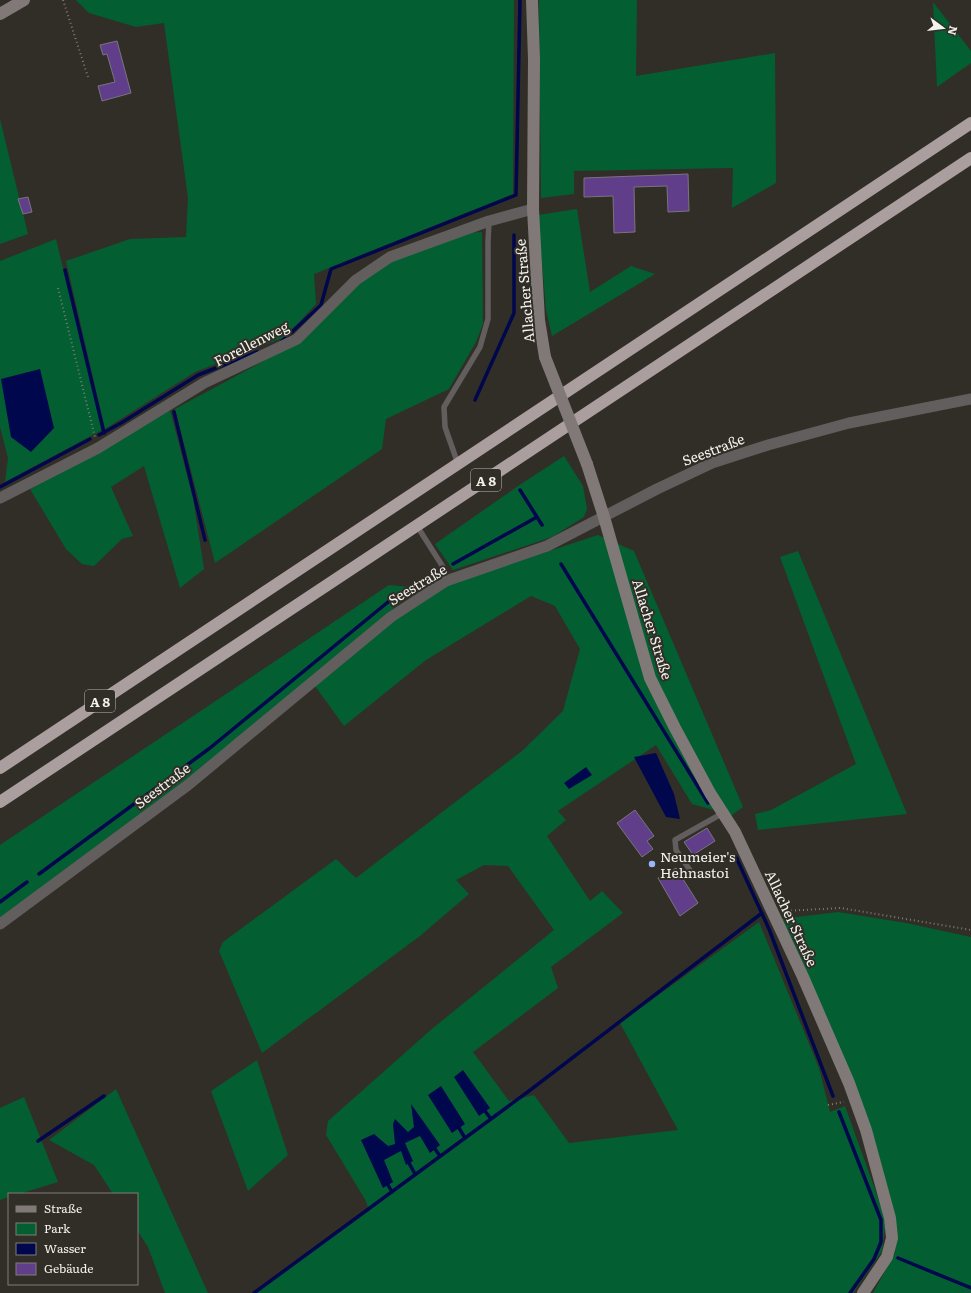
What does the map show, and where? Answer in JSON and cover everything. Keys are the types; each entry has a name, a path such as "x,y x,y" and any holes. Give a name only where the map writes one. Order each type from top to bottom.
{"highway":[{"name":"A 8","path":"0,768 971,123"},
{"name":"A 8","path":"0,802 971,158"}],"street":[{"path":"0,14 24,0"},
{"name":"Allacher Straße","path":"532,0 534,59 533,210 539,320 546,357 587,464 604,517 650,678 710,793 735,832 803,977 849,1083 866,1130 890,1218 892,1238 887,1257 863,1293"},
{"name":"Forellenweg","path":"0,498 98,448 204,383 297,339 356,280 390,256 490,222 533,210"},
{"name":"Seestraße","path":"0,924 188,785 391,617 446,581 548,546 657,489 712,463 768,444 849,423 971,399"}],"lane":[{"path":"458,464 445,427 444,407 480,347 488,320 488,242 490,222"},
{"path":"417,526 443,567 446,581"},
{"path":"694,876 676,850 675,840 723,813"}],"path":[{"path":"63,0 88,77"},
{"path":"58,288 98,448"},
{"path":"772,912 841,908 971,930"},
{"path":"828,1105 855,1100"}],"green space":[{"path":"76,0 514,0 513,194 314,274 316,304 285,337 195,372 105,429 66,261 130,239 186,237 188,198 164,23 136,27 89,13"},
{"path":"539,0 637,0 636,76 775,53 776,183 732,208 733,168 574,171 574,194 541,198"},
{"path":"933,2 971,51 971,63 937,87"},
{"path":"0,119 28,234 0,244"},
{"path":"577,209 590,292 631,266 655,274 552,336 546,310 538,215"},
{"path":"482,232 483,324 476,342 449,389 386,419 382,449 215,563 175,409 301,341 357,282 390,262 464,233"},
{"path":"56,239 102,430 5,482 8,458 0,427 0,261"},
{"path":"170,410 193,498 204,569 180,588 144,466 111,487 133,536 122,539 94,566 82,564 66,549 30,489"},
{"path":"564,456 583,486 587,509 584,517 552,537 453,570 435,544"},
{"path":"598,535 634,551 743,807 732,815 692,804 656,745 558,811 566,820 547,836 590,901 602,891 623,913 551,967 558,988 473,1052 509,1101 534,1095 569,1143 678,1130 620,1023 759,922 819,1068 830,1112 845,1106 886,1220 882,1251 853,1293 255,1293 369,1211 366,1201 326,1135 328,1121 433,1028 554,930 508,866 484,865 456,880 469,894 420,936 262,1053 219,951 223,942 336,859 356,878 522,751 563,711 580,649 555,606 531,596 426,660 344,726 315,686 393,620 446,585"},
{"path":"798,551 907,814 758,830 755,814 771,810 856,764 780,557"},
{"path":"389,585 418,588 211,761 0,918 0,845"},
{"path":"838,912 906,923 971,937 971,1293 873,1293 895,1253 896,1226 877,1154 780,919"},
{"path":"257,1060 288,1155 248,1191 211,1091"},
{"path":"116,1089 208,1293 165,1293 148,1247 138,1232 138,1193 112,1193 94,1165 49,1140"},
{"path":"24,1097 58,1182 22,1193 8,1193 8,1197 0,1200 0,1108"}],"water":[{"path":"40,369 54,428 31,452 11,437 1,379"},
{"path":"656,753 674,794 680,819 666,817 634,757"},
{"path":"586,767 592,775 569,789 564,783"},
{"path":"463,1070 490,1108 479,1116 454,1077"},
{"path":"441,1086 465,1124 452,1133 428,1095"},
{"path":"411,1104 440,1145 430,1153 420,1136 405,1143 413,1161 406,1165 401,1151 384,1160 393,1182 383,1188 361,1140 374,1134 388,1146 395,1144 393,1124 395,1119 408,1132 414,1127"}],"building":[{"path":"117,41 131,93 102,101 98,86 115,82 107,54 103,55 100,45"},
{"path":"688,174 689,211 668,212 667,186 634,187 635,232 614,233 613,196 584,197 584,178"},
{"path":"28,197 32,212 23,214 18,199"},
{"path":"635,810 654,836 647,841 653,849 642,857 617,823"},
{"path":"707,828 715,841 693,855 684,842"},
{"path":"676,868 698,903 680,916 658,878"}],"waterway":[{"path":"282,341 321,305 331,269 516,195 520,0"},
{"path":"475,400 514,313 514,235"},
{"path":"65,270 104,433"},
{"path":"99,435 198,375 257,352"},
{"path":"174,412 205,540"},
{"path":"0,487 90,439"},
{"path":"520,490 542,525"},
{"path":"453,564 537,517"},
{"path":"561,564 708,803"},
{"path":"39,874 210,748 388,602 412,587"},
{"path":"736,857 769,929 833,1096"},
{"path":"0,902 27,882"},
{"path":"254,1293 529,1091 762,913"},
{"path":"38,1141 104,1096"},
{"path":"485,1111 491,1119"},
{"path":"839,1112 881,1220 881,1242 874,1259 850,1293"},
{"path":"459,1128 465,1138"},
{"path":"435,1149 440,1156"},
{"path":"409,1163 415,1174"},
{"path":"388,1185 392,1192"},
{"path":"898,1258 971,1288"}],"place":[{"name":"Neumeier's Hehnastoi","path":"652,864"}]}
